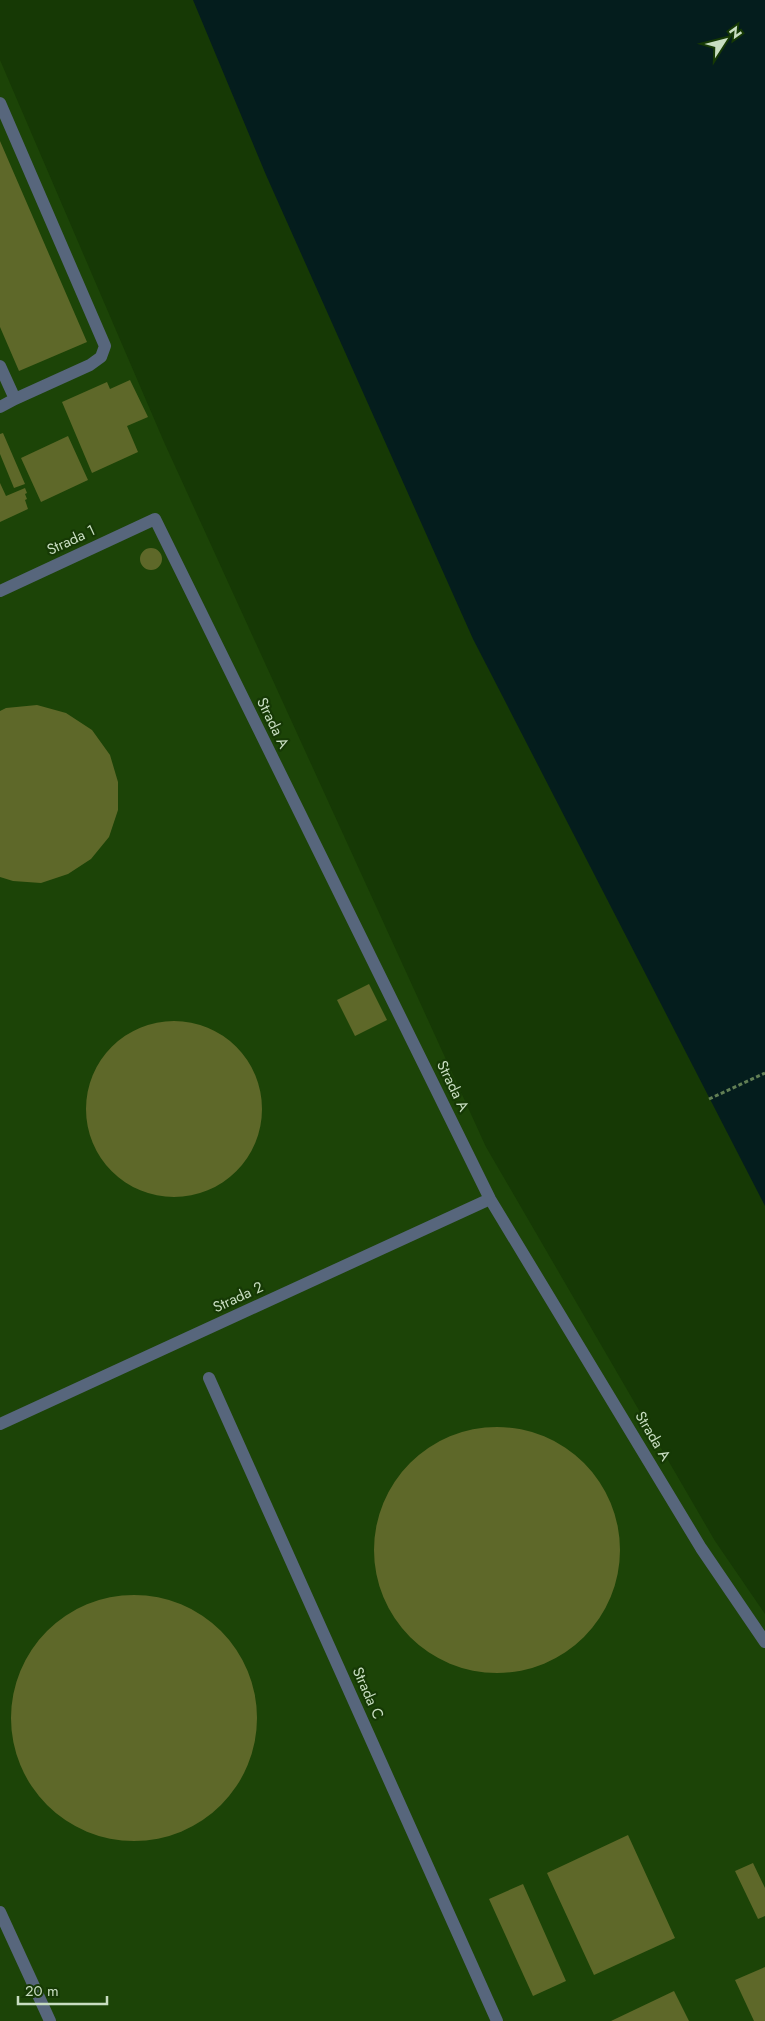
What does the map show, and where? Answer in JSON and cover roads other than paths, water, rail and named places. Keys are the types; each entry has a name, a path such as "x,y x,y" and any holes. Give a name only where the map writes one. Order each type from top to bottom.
{"lane":[{"path":"0,103 105,346 101,357 90,365 0,406"},
{"path":"0,366 15,399"},
{"name":"Strada 1","path":"0,591 155,519"},
{"name":"Strada A","path":"155,519 490,1199 702,1548 765,1642"},
{"name":"Strada 2","path":"0,1424 490,1199"},
{"name":"Strada C","path":"209,1378 497,2021"},
{"path":"0,1912 50,2021"}],"water":[{"path":"193,0 765,0 765,1206 473,639 266,175"}]}
